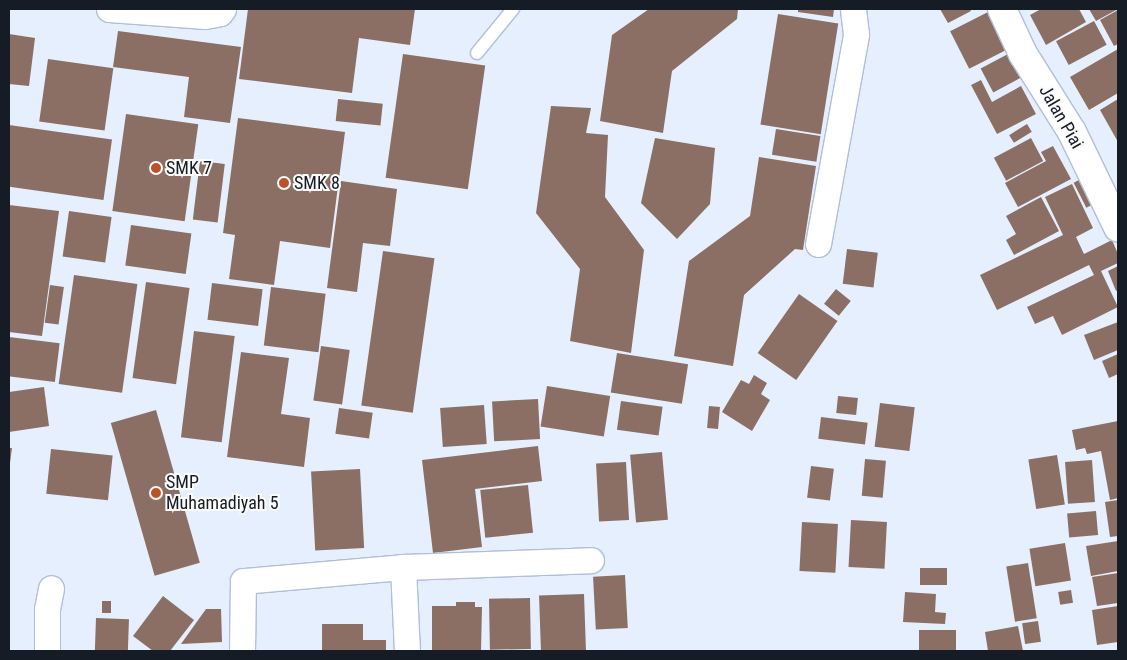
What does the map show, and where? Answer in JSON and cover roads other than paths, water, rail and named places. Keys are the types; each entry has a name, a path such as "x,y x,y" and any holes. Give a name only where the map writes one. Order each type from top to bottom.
{"street":[{"path":"109,9 205,16 220,13 223,9"},
{"path":"818,244 856,34 853,9"},
{"name":"Jalan Piai","path":"1002,9 1024,54 1072,132 1118,227"},
{"path":"242,651 243,581 403,567 591,560"},
{"path":"403,567 406,651"},
{"path":"47,651 47,609 51,588"}],"lane":[{"path":"477,53 513,9"}],"place":[{"name":"SMK 7","path":"156,168"},
{"name":"SMK 8","path":"284,183"},
{"name":"SMP Muhamadiyah 5","path":"156,493"}]}
